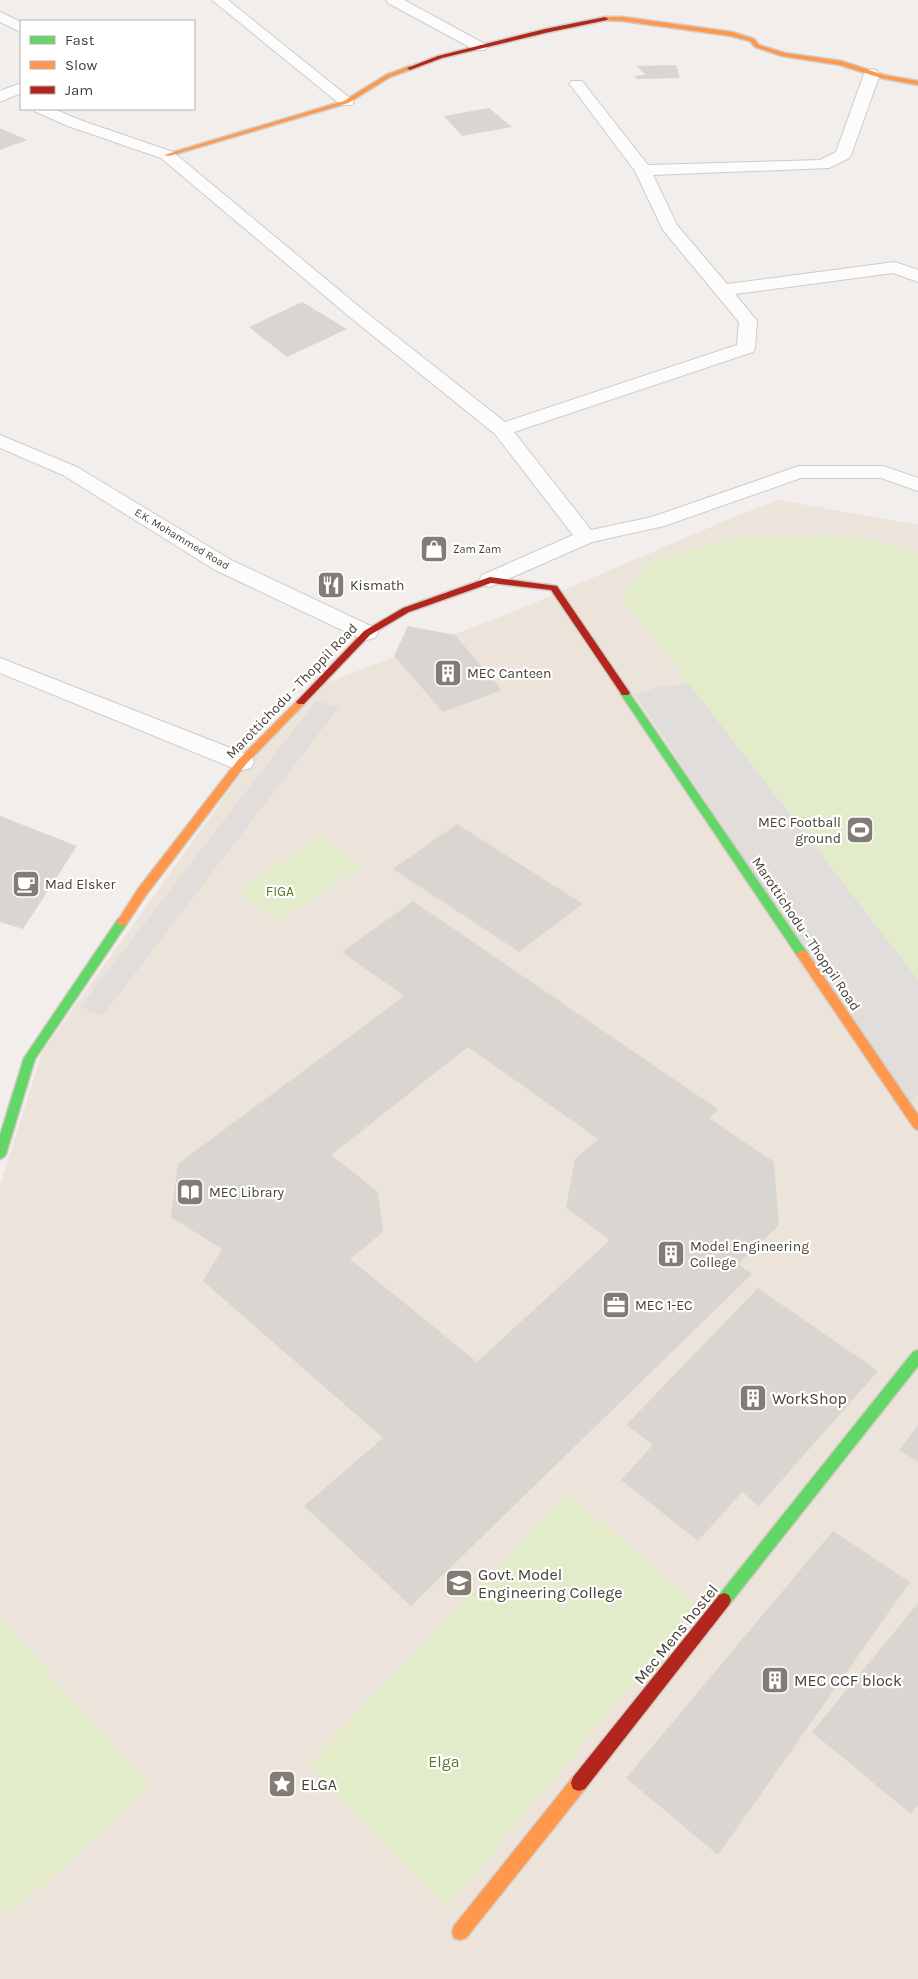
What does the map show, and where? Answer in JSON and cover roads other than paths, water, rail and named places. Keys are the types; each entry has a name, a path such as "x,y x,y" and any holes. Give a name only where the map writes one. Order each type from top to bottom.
{"street":[{"path":"220,0 346,102"},
{"path":"393,0 480,48"},
{"path":"0,16 20,27"},
{"path":"168,155 346,102 388,76 440,57 603,19 623,19 732,34 752,40 756,46 784,55 841,62 872,74 918,83"},
{"path":"643,170 823,165 842,155 872,74"},
{"path":"502,430 746,348 748,321 669,226 643,170 577,84"},
{"path":"3,95 20,88"},
{"path":"3,95 20,100"},
{"path":"43,110 74,123 168,155 357,314 502,430 586,537"},
{"path":"722,290 894,267 918,277"},
{"name":"E.K. Mohammed Road","path":"0,441 70,471 224,565 368,633"},
{"path":"490,580 586,537 657,522 799,472 883,472 918,485"},
{"name":"Marottichodu - Thoppil Road","path":"0,1154 30,1058 142,892 242,762 368,633 406,610 490,580 554,588 918,1125"},
{"path":"0,665 242,762"},
{"name":"Mec Mens hostel","path":"460,1932 918,1356"}],"place":[{"name":"Zam Zam","path":"434,549"},
{"name":"Kismath","path":"331,585"},
{"name":"MEC Canteen","path":"448,673"},
{"name":"MEC Football ground","path":"860,830"},
{"name":"Mad Elsker","path":"26,884"},
{"name":"MEC Library","path":"190,1192"},
{"name":"Model Engineering College","path":"671,1254"},
{"name":"MEC 1-EC","path":"616,1305"},
{"name":"WorkShop","path":"753,1398"},
{"name":"Govt. Model Engineering College","path":"459,1583"},
{"name":"MEC CCF block","path":"775,1680"},
{"name":"ELGA","path":"282,1784"}],"park label":[{"name":"FIGA","path":"280,891"},
{"name":"Elga","path":"444,1761"}]}
